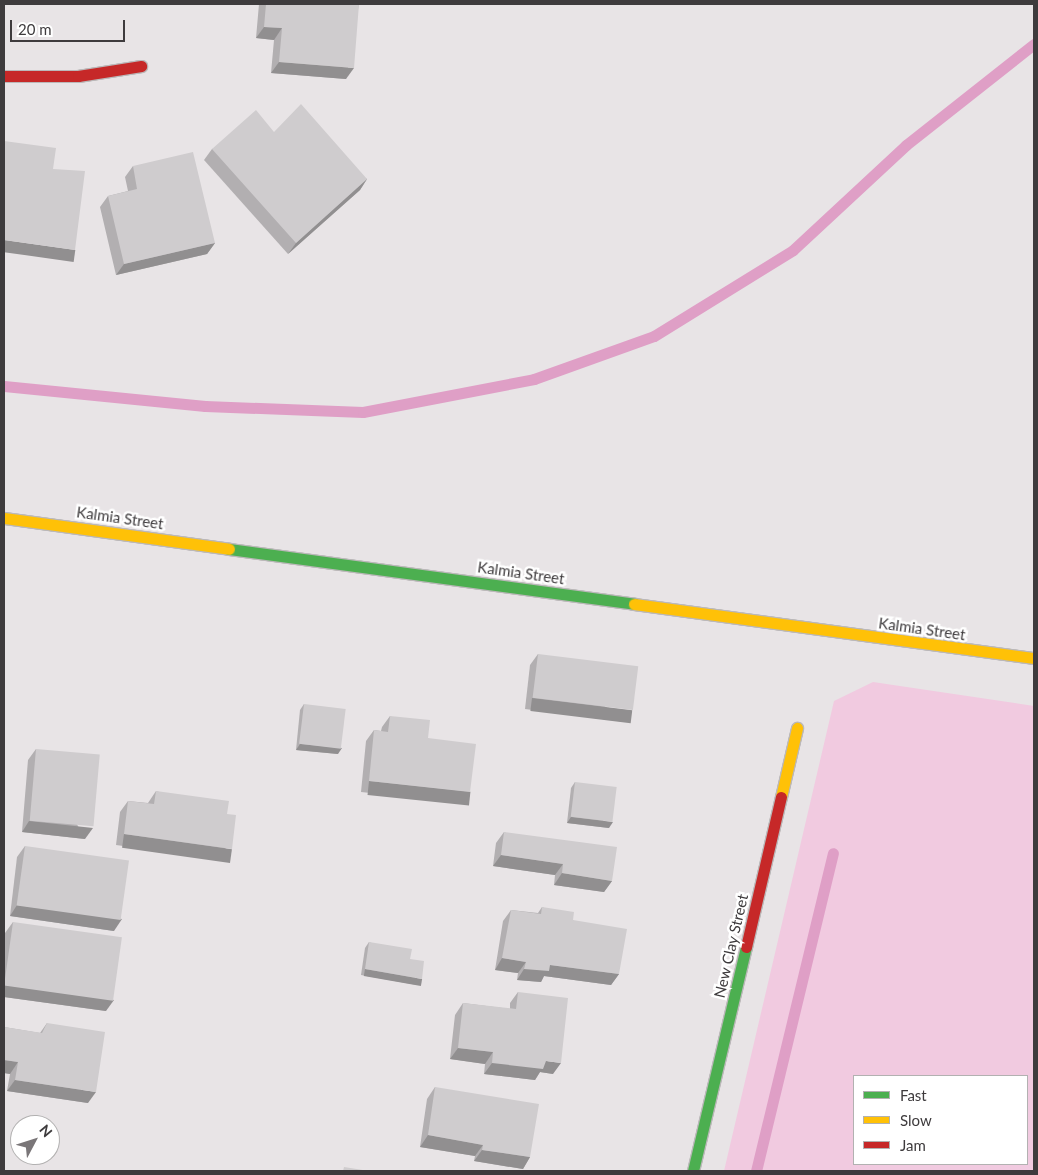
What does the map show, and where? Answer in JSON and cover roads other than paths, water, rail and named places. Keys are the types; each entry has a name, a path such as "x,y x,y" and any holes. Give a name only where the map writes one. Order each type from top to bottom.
{"street":[{"path":"4,76 78,76 141,66"},
{"name":"Kalmia Street","path":"4,518 1034,658"},
{"name":"New Clay Street","path":"693,1171 797,728"}],"waterway":[{"path":"4,386 205,406 363,412 534,379 654,336 793,250 906,145 1034,44"},
{"path":"756,1171 833,853"}]}
